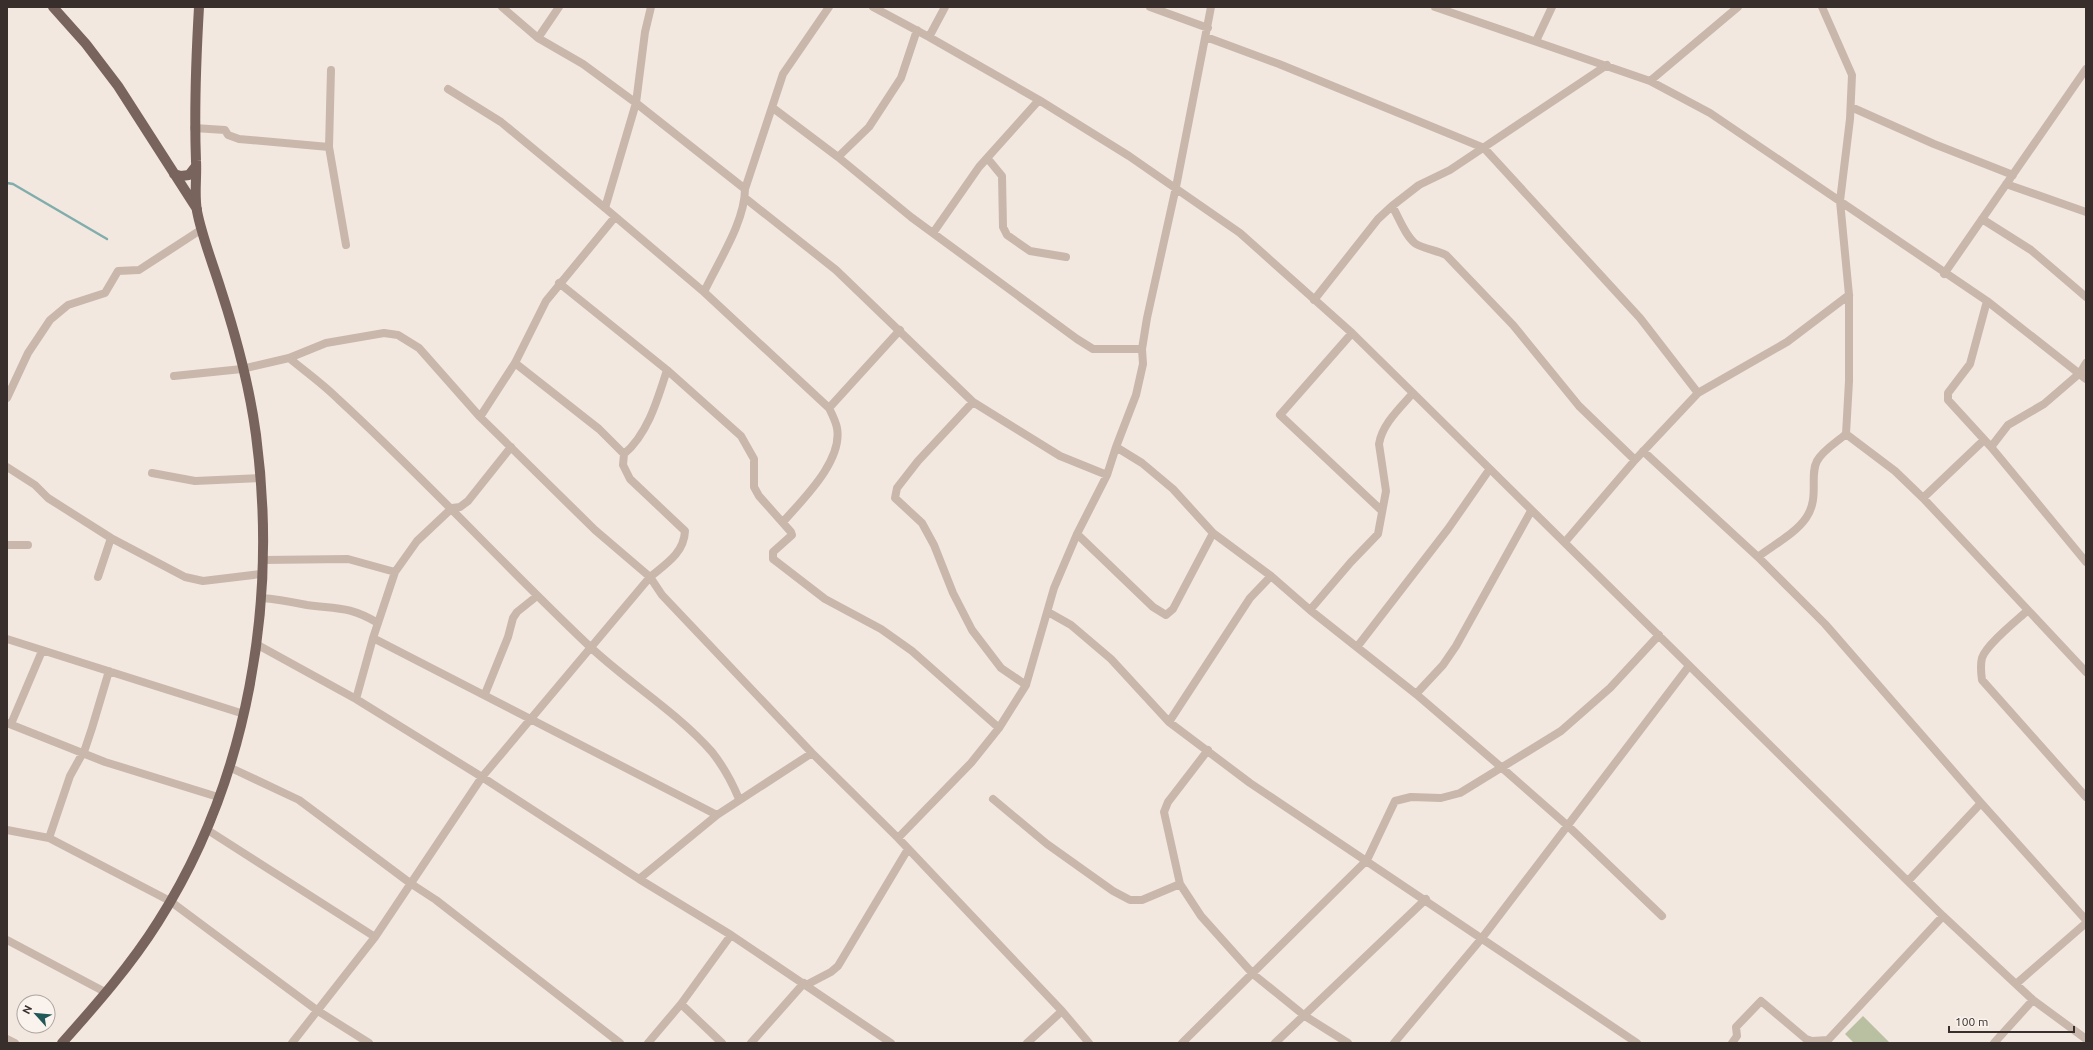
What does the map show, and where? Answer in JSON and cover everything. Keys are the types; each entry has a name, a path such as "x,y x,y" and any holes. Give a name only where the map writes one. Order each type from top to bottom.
{"main road":[{"path":"65,1042 156,924 184,877 206,829 229,767 249,695 256,644 261,598 264,536 256,432 223,294 197,209 194,90 200,7"},
{"path":"59,10 118,86 197,209"},
{"path":"174,174 181,176 189,175 196,166"}],"street":[{"path":"502,7 538,38 583,64 636,102 745,189"},
{"path":"538,38 559,7"},
{"path":"604,208 636,102 645,32 650,7"},
{"path":"704,292 740,217 745,198 745,189 783,74 829,7"},
{"path":"873,7 917,30 1039,100 1176,187 1240,233 1352,333 1489,470 1565,542 1943,916 2033,1000 2086,1039"},
{"path":"929,37 945,7"},
{"path":"1150,7 1208,28"},
{"path":"898,838 971,763 999,728 1026,685 1054,588 1077,534 1107,476 1116,447 1136,395 1143,364 1142,349 1147,318 1176,187 1211,7"},
{"path":"1435,7 1650,81 1710,113 1944,274 1987,301 2086,379"},
{"path":"1536,41 1552,7"},
{"path":"1650,81 1738,7"},
{"path":"1758,557 1800,525 1807,517 1815,494 1814,468 1817,461 1821,455 1846,434 1849,381 1849,296 1840,201 1852,75 1822,7"},
{"path":"838,157 869,127 901,78 917,30"},
{"path":"1206,37 1279,64 1484,148 1640,318 1698,393"},
{"path":"1314,300 1378,219 1392,206 1419,186 1450,170 1484,148 1607,65"},
{"path":"1944,274 2086,68"},
{"path":"331,70 330,147 346,245"},
{"path":"448,89 501,122 615,217 704,292 829,408 838,428 836,447 829,465 784,522"},
{"path":"933,233 980,167 1039,100"},
{"path":"1850,107 1934,144 2013,175"},
{"path":"773,108 838,157 933,233 1093,349 1142,349"},
{"path":"194,128 224,130 228,135 239,139 330,147"},
{"path":"988,159 1002,176 1003,227 1007,235 1030,251 1066,257"},
{"path":"2006,184 2086,212"},
{"path":"745,198 836,270 973,402 1060,456 1107,476"},
{"path":"1392,206 1416,244 1446,255 1513,325 1579,406 1635,460"},
{"path":"480,417 515,363 546,301 559,283 591,248 615,217"},
{"path":"1982,219 2031,250 2086,297"},
{"path":"7,398 28,353 50,320 68,305 104,293 118,272 139,270 202,229"},
{"path":"559,283 667,370 741,436 754,458 754,487 759,496 784,522 792,535 773,552 773,559 825,599 881,629 912,651 999,728"},
{"path":"1565,542 1643,451 1698,393 1787,342 1849,296"},
{"path":"1987,301 1970,364 1947,396 1948,400 1991,447 2086,562"},
{"path":"829,408 900,330"},
{"path":"174,376 242,369 289,358 326,344 384,333 398,335 419,348 480,417 595,530 650,577 662,595 812,753 898,838 1062,1011 1089,1043"},
{"path":"1352,333 1280,415 1382,511"},
{"path":"289,358 337,397 452,508 537,596 591,648 666,708 712,752 729,777 740,799"},
{"path":"515,363 599,429 624,454"},
{"path":"1991,447 2008,425 2044,404 2080,373 2086,363"},
{"path":"292,1043 318,1012 375,937 482,777 650,577 674,557 682,546 685,531 630,479 623,465 624,454 633,447 643,430 658,398 667,370"},
{"path":"1310,610 1351,562 1378,534 1386,491 1379,444 1380,437 1384,429 1413,393"},
{"path":"973,402 918,461 897,488 895,498 922,523 934,545 953,593 972,630 1001,668 1026,685"},
{"path":"1846,434 1895,471 1923,498 2027,611 2086,672"},
{"path":"1923,498 1984,440"},
{"path":"356,699 373,638 395,572 417,541 452,508 460,507 468,501 511,447"},
{"path":"1116,447 1142,464 1173,489 1213,533 1271,576 1310,610 1416,694 1501,767 1568,826 1662,916"},
{"path":"1643,451 1758,557 1826,624 1981,803 2086,920"},
{"path":"7,467 35,485 48,498 111,538 193,580 203,581 261,574"},
{"path":"1357,647 1448,529 1489,470"},
{"path":"152,473 195,481 260,478"},
{"path":"1416,694 1443,664 1456,646 1531,510"},
{"path":"1077,534 1153,607 1166,615 1173,609 1213,533"},
{"path":"98,577 111,538"},
{"path":"7,545 28,545"},
{"path":"263,560 348,559 395,572"},
{"path":"1169,722 1250,598 1271,576"},
{"path":"485,694 513,618 517,612 537,596"},
{"path":"261,598 308,605 337,606 363,614 378,623"},
{"path":"2027,611 1988,648 1982,657 1980,668 1982,680 2086,797"},
{"path":"1048,612 1071,625 1111,659 1169,722 1250,783 1368,860 1637,1043"},
{"path":"1182,1043 1368,860 1395,801 1411,797 1441,798 1460,792 1561,731 1610,688 1659,635"},
{"path":"373,638 485,694 530,720 717,815"},
{"path":"7,639 244,714"},
{"path":"256,644 356,699 482,777 639,879 731,935 891,1043"},
{"path":"42,651 9,724 81,754 218,797"},
{"path":"1394,1043 1482,938 1689,666"},
{"path":"49,838 70,776 92,728 109,671"},
{"path":"1208,750 1168,802 1164,812 1180,884 1201,916 1253,974 1305,1016 1348,1043"},
{"path":"639,879 717,815 812,753"},
{"path":"229,767 299,800 410,884 436,900 620,1043"},
{"path":"993,799 1046,844 1113,891 1130,900 1142,900 1180,884"},
{"path":"1908,881 1981,803"},
{"path":"206,829 375,937"},
{"path":"7,830 49,838 170,901 318,1012 369,1043"},
{"path":"751,1043 805,984 831,972 838,966 908,849"},
{"path":"1275,1043 1426,900"},
{"path":"1732,1043 1737,1036 1736,1027 1760,1001 1806,1039 1812,1041 1830,1041 1943,916"},
{"path":"2016,984 2086,923"},
{"path":"648,1043 681,1004 731,935"},
{"path":"7,940 105,992"},
{"path":"1994,1043 2033,1000"},
{"path":"681,1004 722,1043"},
{"path":"1027,1043 1062,1011"},
{"path":"7,1039 15,1043"}],"green space":[{"path":"1863,1016 1890,1043 1854,1043 1845,1034"}],"waterway":[{"path":"7,183 13,184 107,239"}]}
